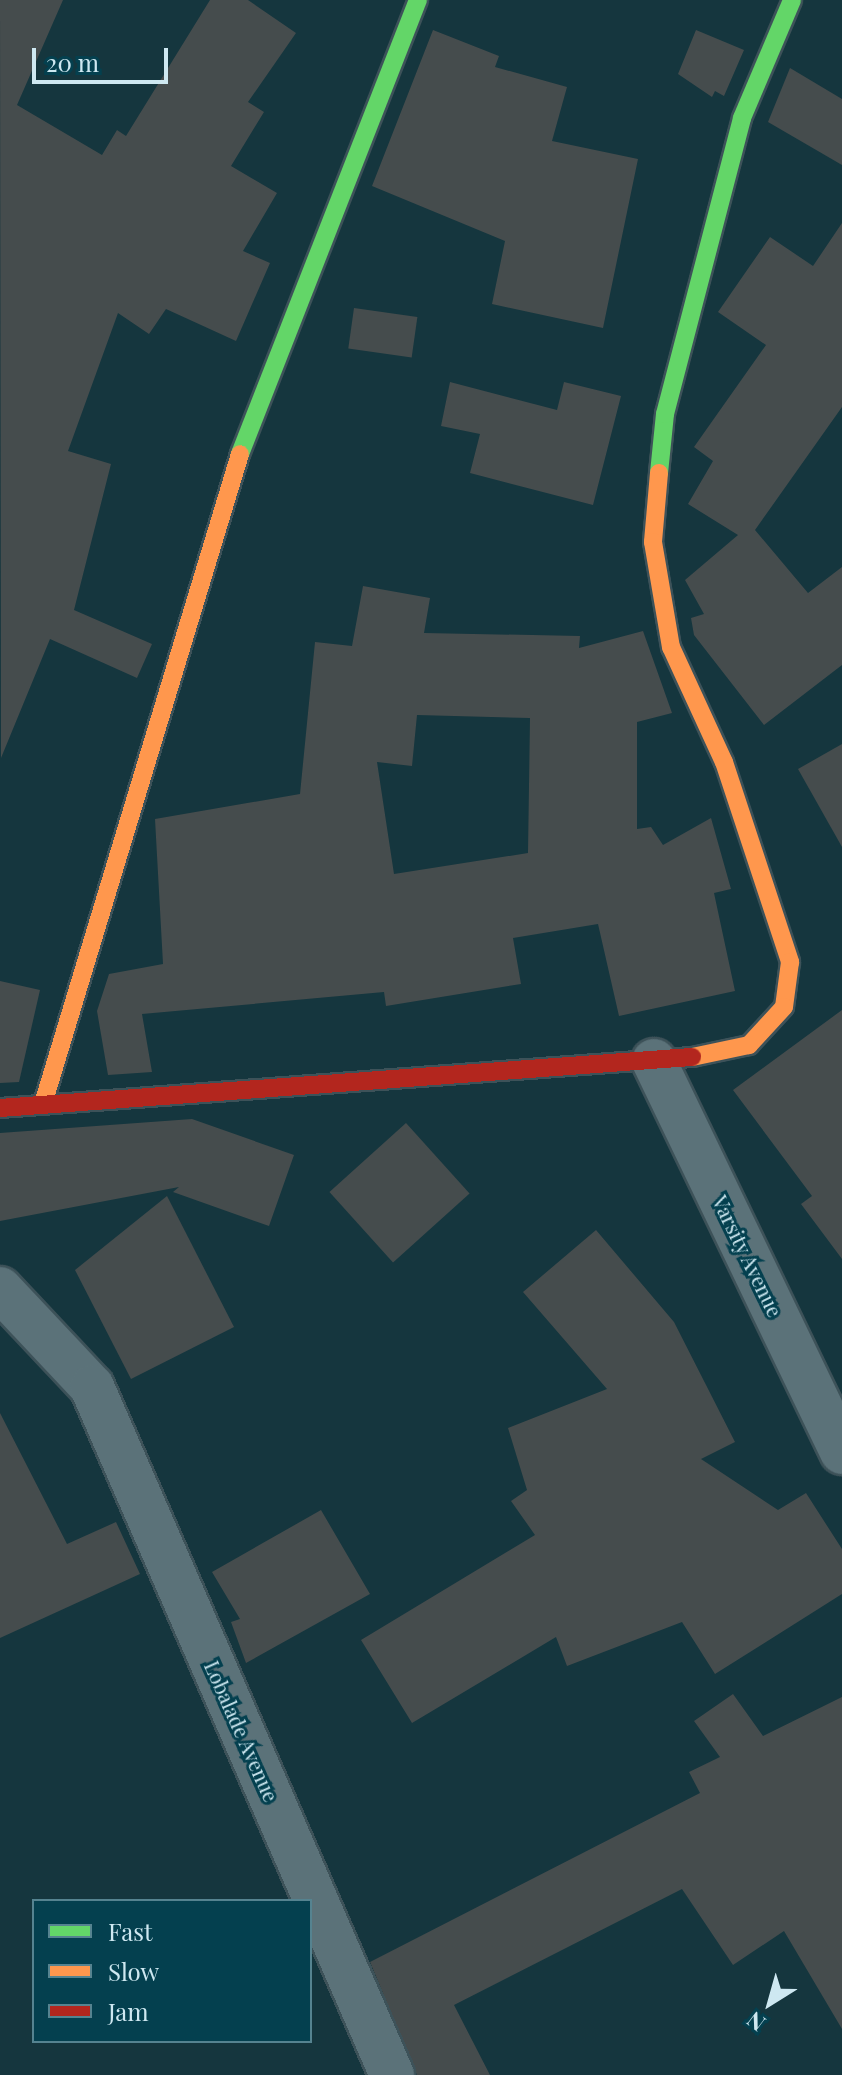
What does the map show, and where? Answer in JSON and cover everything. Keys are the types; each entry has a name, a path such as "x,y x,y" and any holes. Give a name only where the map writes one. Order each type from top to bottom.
{"street":[{"path":"43,1104 237,462 418,0"},
{"path":"0,1108 481,1067 654,1061 749,1045 791,989 790,962 724,762 671,647 653,542 665,414 742,118 792,0"},
{"name":"Varsity Avenue","path":"654,1061 842,1452"},
{"name":"Lobalade Avenue","path":"0,1289 92,1387 392,2075"}],"building":[{"path":"0,0 63,0 17,105 102,155 117,130 126,136 210,0 248,0 296,33 248,102 264,112 231,166 277,193 243,251 270,263 236,341 166,309 149,334 118,313 68,451 111,464 74,610 152,644 137,678 50,639 1,758"},
{"path":"433,30 499,56 495,67 567,87 552,141 638,159 603,328 492,304 505,241 372,186"},
{"path":"696,30 744,50 724,96 715,91 712,97 678,74"},
{"path":"790,68 842,99 842,165 768,122"},
{"path":"842,223 842,407 755,530 808,593 842,567 842,665 764,725 694,635 691,618 704,614 685,580 738,535 688,504 713,461 694,447 766,345 718,312 770,237 813,266"},
{"path":"354,308 417,317 412,358 348,349"},
{"path":"450,382 557,410 564,382 621,396 593,505 470,473 480,434 441,426"},
{"path":"363,586 430,598 424,633 580,636 579,648 643,631 672,713 637,722 637,829 651,827 663,845 711,818 731,889 714,893 735,991 619,1016 598,924 513,938 521,984 386,1006 384,992 142,1014 152,1072 108,1075 97,1011 109,974 163,964 155,819 300,794 315,642 352,646","holes":["417,715 530,718 528,853 394,874 377,762 412,766"]},
{"path":"842,744 842,847 798,769"},
{"path":"0,981 40,990 19,1082 0,1083"},
{"path":"842,1010 842,1259 801,1204 812,1196 733,1090"},
{"path":"192,1119 294,1155 269,1226 173,1192 179,1187 0,1221 0,1133"},
{"path":"406,1123 470,1194 393,1263 329,1192"},
{"path":"167,1196 234,1327 131,1379 75,1270"},
{"path":"596,1230 674,1322 735,1442 701,1459 778,1510 806,1493 842,1549 842,1594 715,1674 682,1622 567,1666 556,1637 412,1723 361,1640 535,1535 511,1501 527,1490 508,1428 607,1389 523,1292"},
{"path":"0,1413 67,1544 116,1522 140,1574 0,1638"},
{"path":"321,1510 370,1594 246,1663 231,1622 240,1619 212,1572"},
{"path":"733,1694 763,1736 842,1697 842,2029 784,1931 733,1965 682,1889 454,2005 490,2075 417,2075 370,1962 700,1793 689,1772 720,1757 694,1721"}],"traffic: fast":[{"path":"240,454 418,0"},
{"path":"659,473 665,414 742,118 792,0"}],"traffic: slow":[{"path":"43,1104 240,454"},
{"path":"659,473 653,542 671,647 724,762 790,962 784,1007 749,1045 692,1057"}],"traffic: jam":[{"path":"0,1108 692,1057"}]}
